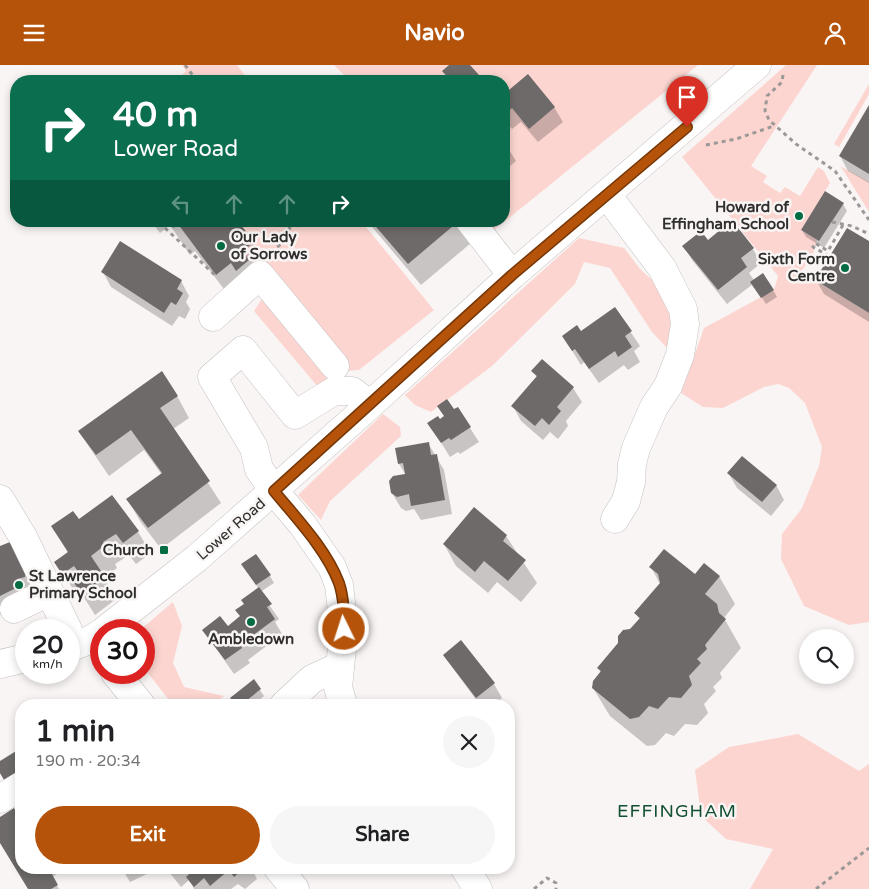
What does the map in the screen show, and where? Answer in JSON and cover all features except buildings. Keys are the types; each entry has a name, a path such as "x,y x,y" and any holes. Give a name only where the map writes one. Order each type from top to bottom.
{"street":[{"name":"Lower Road","path":"85,639 183,569 274,491 350,384 512,275 757,65"},
{"path":"607,195 662,267 683,309 685,324 680,355 668,386 654,407 637,444 626,501 615,519"},
{"path":"475,227 512,275"},
{"path":"213,317 252,282 350,384 334,391 295,415 243,350 212,377 254,448 258,469 332,567 339,585 344,629 338,687 341,699"},
{"path":"0,499 23,537 50,592 85,639"},
{"path":"14,609 50,592"},
{"path":"0,664 15,661"},
{"path":"290,699 312,679 340,666"},
{"path":"124,684 136,699"},
{"path":"0,799 15,790"},
{"path":"283,874 295,889"},
{"path":"468,874 478,889"}],"path":[{"path":"783,73 782,82 767,96 765,111 769,120 796,144 835,171 869,220"},
{"path":"702,145 736,139 775,126"},
{"path":"832,222 869,234"},
{"path":"829,257 813,247 814,243 830,251 843,225"},
{"path":"165,228 219,279 252,282 266,256 291,236 289,227"},
{"path":"816,889 869,848"},
{"path":"534,889 547,878 556,883 556,889"}],"shaded area":[{"path":"182,65 237,65 244,75 182,75 186,71"},
{"path":"334,65 698,65 510,217 510,75 344,75"},
{"path":"786,65 817,65 751,166 767,176 763,182 780,193 785,187 800,196 818,167 824,171 830,183 801,230 817,240 813,254 801,272 869,313 869,622 849,625 804,606 781,559 782,534 802,508 819,466 822,447 805,403 789,388 778,384 764,387 723,408 703,407 681,393 704,328 774,290 778,276 682,157"},
{"path":"869,84 869,94 839,147 834,144"},
{"path":"840,166 869,182 869,212 843,170"},
{"path":"239,227 366,227 434,310 359,370 346,371 318,387 254,311 271,285 264,267 258,261 249,260 242,251"},
{"path":"489,227 498,227 493,231"},
{"path":"579,238 624,248 640,269 660,287 669,310 673,330 668,349 652,332 610,268 584,262 575,284 492,366 431,412 415,405 405,395"},
{"path":"383,414 400,427 401,436 330,501 321,520 298,495"},
{"path":"173,602 182,626 173,663 184,687 224,696 220,699 168,699 155,682 155,619 153,619"},
{"path":"798,734 859,771 869,764 869,889 750,889 773,849 726,839 701,816 695,770 729,747"}],"place":[{"name":"Howard of Effingham School","path":"799,216"},
{"name":"Our Lady of Sorrows","path":"221,246"},
{"name":"Sixth Form Centre","path":"845,268"},
{"name":"Church","path":"164,550"},
{"name":"St Lawrence Primary School","path":"19,585"},
{"name":"Ambledown","path":"251,622"}],"district":[{"name":"EFFINGHAM","path":"677,811"}],"route":[{"path":"344,629 339,585 332,567 302,525 274,491 512,275 687,127"}]}
